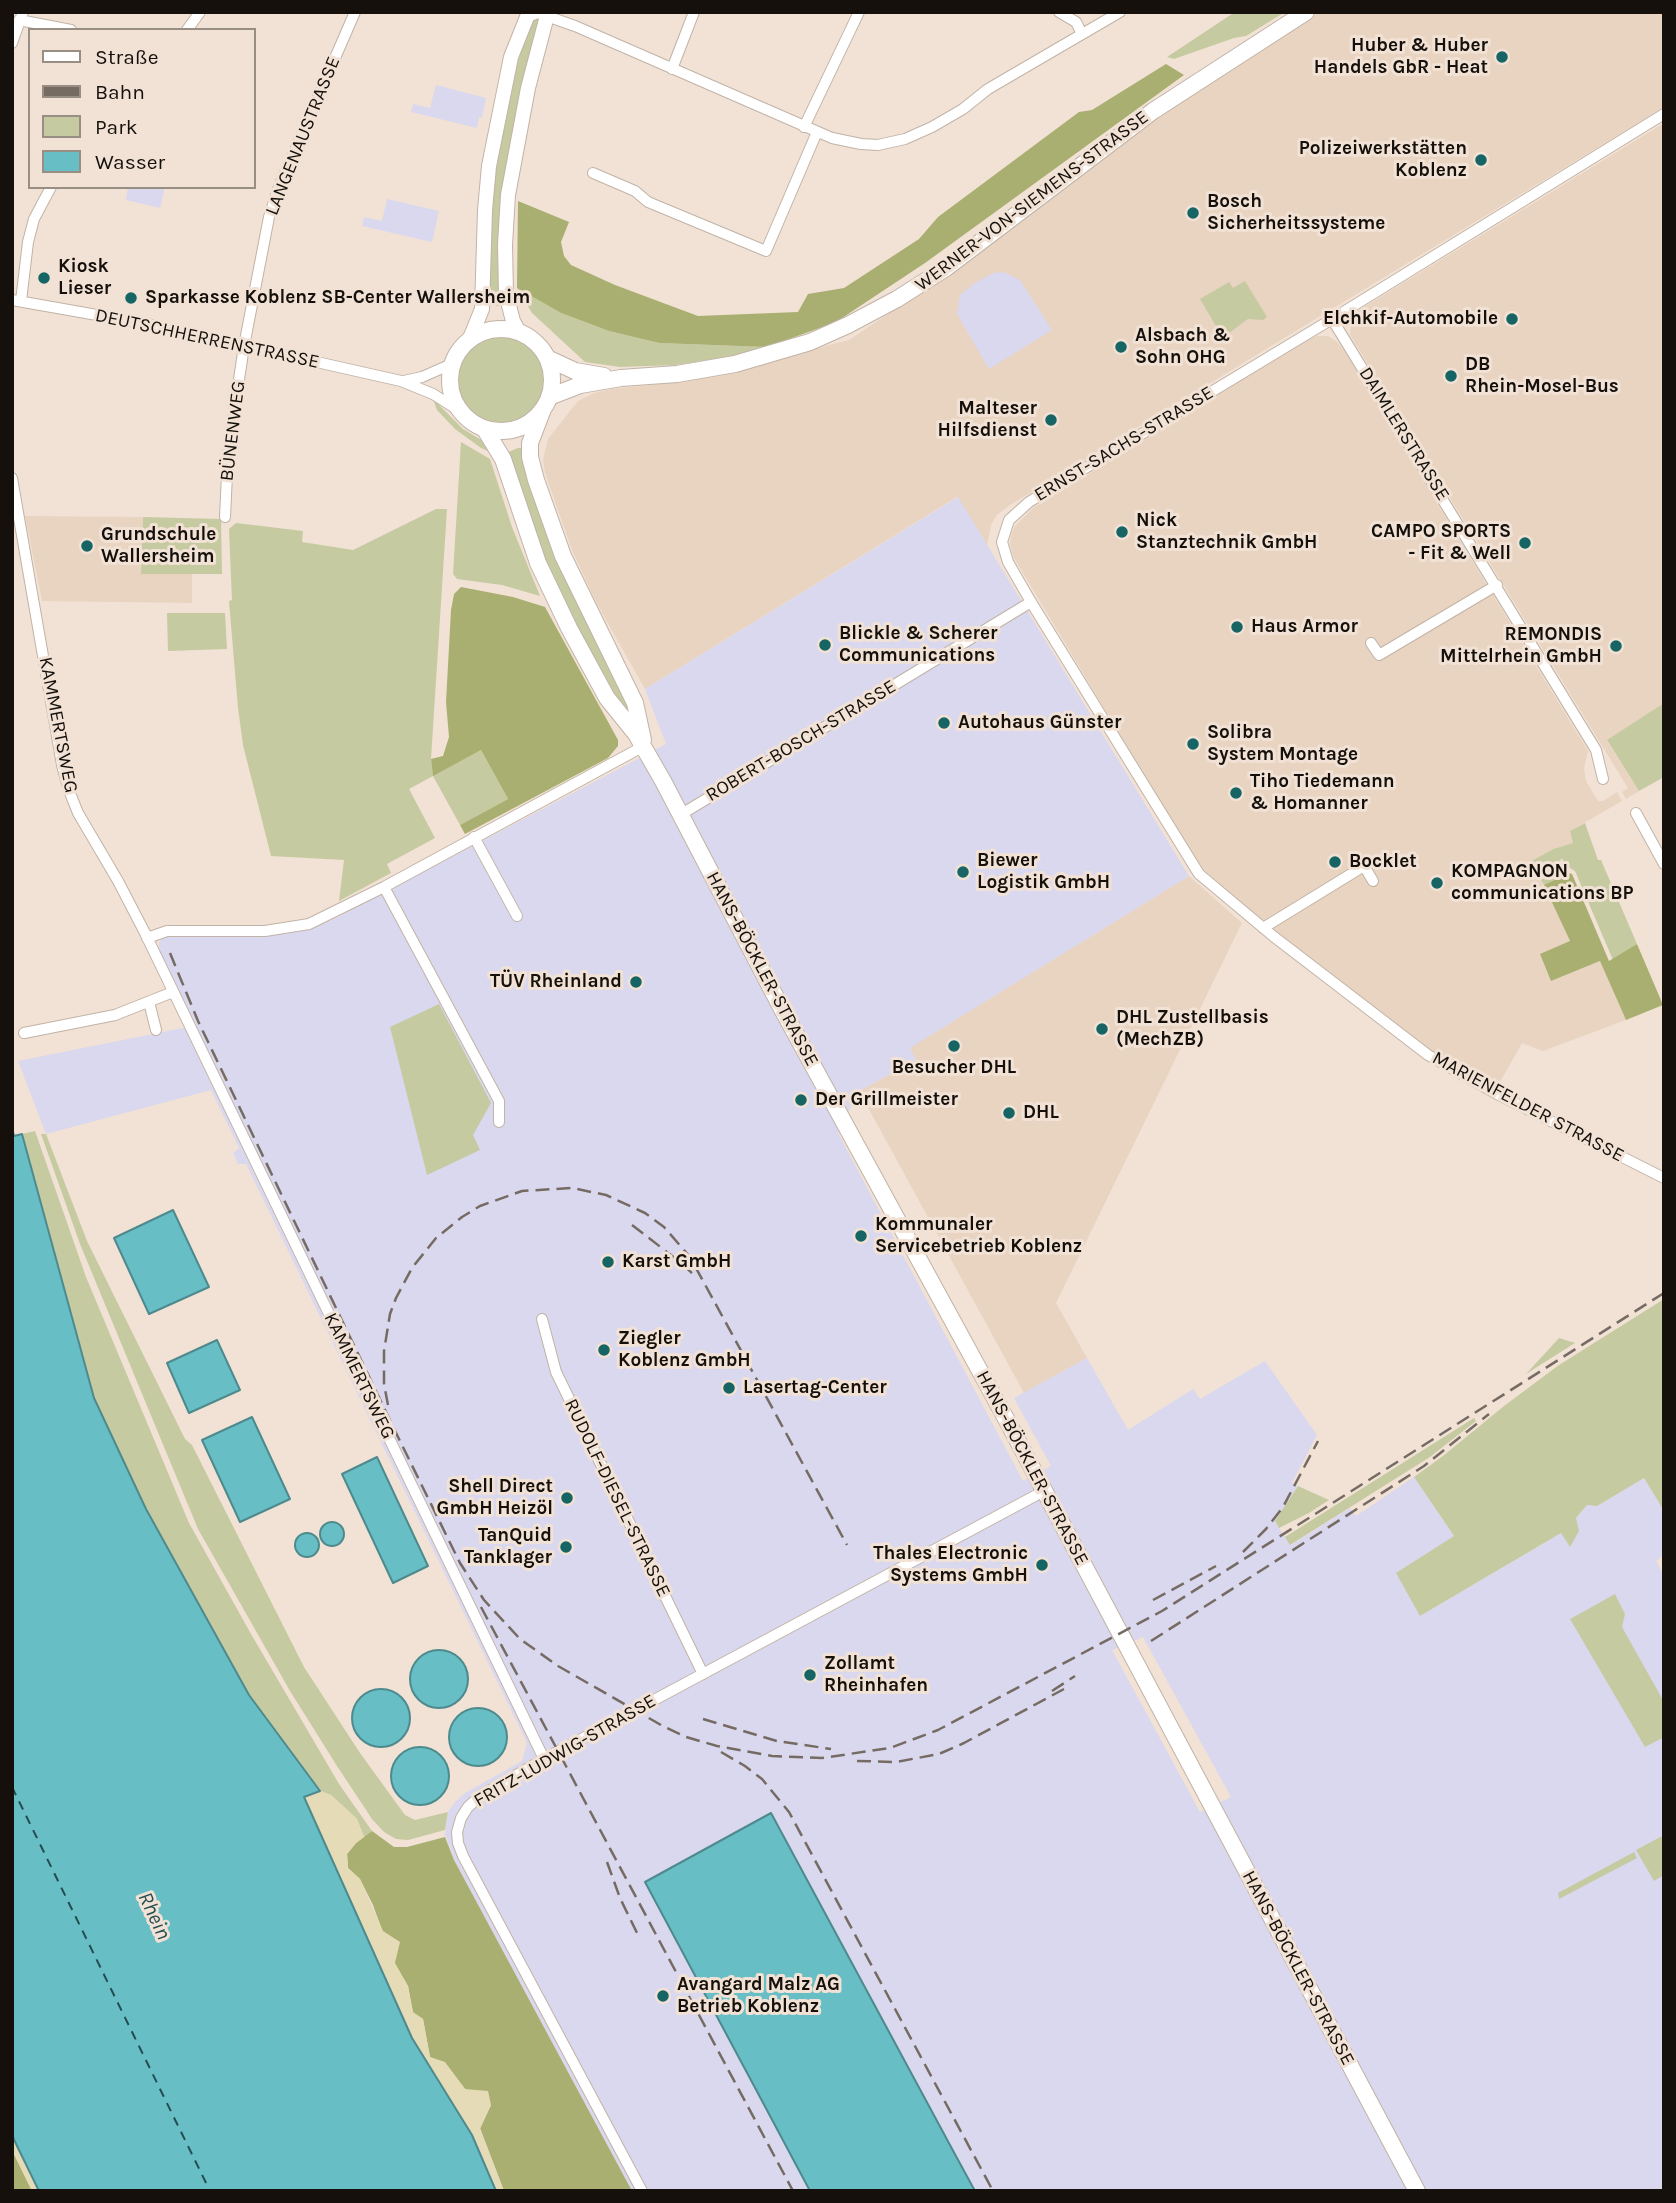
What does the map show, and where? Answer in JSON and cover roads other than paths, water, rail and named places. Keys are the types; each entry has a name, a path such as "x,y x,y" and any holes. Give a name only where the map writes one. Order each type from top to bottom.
{"main road":[{"name":"WERNER-VON-SIEMENS-STRASSE","path":"546,403 580,385 621,378 677,374 735,363 810,342 867,316 946,268 1153,111 1306,12"},
{"path":"492,330 519,332 536,342 547,358 552,378 546,403 529,423 517,428 504,431 484,428 463,413 456,402 451,376 454,363 469,341 492,330"},
{"name":"WERNER-VON-SIEMENS-STRASSE","path":"547,358 575,371 621,378"},
{"name":"HANS-BÖCKLER-STRASSE","path":"546,403 530,443 530,457 536,480 567,566 635,703 644,746"},
{"name":"HANS-BÖCKLER-STRASSE","path":"484,428 503,458 538,562 563,617 607,698 644,746 1417,2191"}],"street":[{"path":"188,28 200,12"},
{"name":"LANGENAUSTRASSE","path":"244,346 269,216 278,189 355,12"},
{"path":"672,69 694,12"},
{"path":"804,127 859,12"},
{"path":"1059,12 1072,18 1082,34"},
{"path":"469,341 482,309 489,166 511,57 528,15 547,14 817,132 861,144 878,145 905,139 963,109 988,89 1120,12"},
{"path":"519,332 506,294 508,195 528,88 547,14"},
{"path":"12,43 21,16 64,28"},
{"name":"ERNST-SACHS-STRASSE","path":"1199,874 1031,602 1004,553 1004,530 1016,511 1664,114"},
{"path":"593,173 635,191 648,202 766,251 817,132"},
{"path":"17,300 27,242 34,219 50,189"},
{"name":"DEUTSCHHERRENSTRASSE","path":"17,300 148,324 401,381 433,394 463,413"},
{"name":"DAIMLERSTRASSE","path":"1332,319 1596,750 1603,779"},
{"name":"BÜNENWEG","path":"225,517 229,453 244,346"},
{"name":"DEUTSCHHERRENSTRASSE","path":"401,381 422,377 454,363"},
{"name":"KAMMERTSWEG","path":"12,478 68,788 78,813 148,937 544,1759"},
{"path":"1371,643 1379,655 1497,585"},
{"name":"ROBERT-BOSCH-STRASSE","path":"680,815 1031,602"},
{"path":"148,937 167,931 265,931 297,927 328,916 644,746"},
{"path":"1636,813 1664,864"},
{"path":"474,837 517,916"},
{"path":"1357,854 1373,881"},
{"path":"1263,928 1364,866"},
{"name":"MARIENFELDER STRASSE","path":"1199,874 1263,928 1428,1055 1497,1094 1664,1178"},
{"path":"383,887 499,1101 499,1122"},
{"path":"24,1033 115,1015 173,992"},
{"path":"149,1002 156,1030"},
{"name":"RUDOLF-DIESEL-STRASSE","path":"542,1319 556,1372 703,1674"},
{"name":"FRITZ-LUDWIG-STRASSE","path":"642,2191 458,1843 457,1832 461,1818 480,1796 544,1759 1044,1491"}],"water":[{"name":"Rhein","path":"12,1128 14,1136 22,1134 94,1398 146,1509 249,1695 320,1791 304,1797 412,2038 472,2135 496,2191 39,2191 17,2146 12,2135"},
{"path":"173,1210 209,1287 149,1314 114,1238"},
{"path":"217,1340 240,1390 189,1413 167,1363"},
{"path":"252,1417 290,1499 240,1522 202,1440"},
{"path":"377,1457 428,1566 393,1583 342,1474"},
{"path":"332,1522 343,1529 344,1534 337,1545 332,1546 321,1539 320,1534 327,1523"},
{"path":"307,1533 318,1540 319,1545 312,1556 307,1557 296,1550 295,1545 302,1534"},
{"path":"439,1650 455,1655 463,1663 468,1679 463,1695 455,1703 439,1708 423,1703 415,1695 410,1679 415,1663 423,1655"},
{"path":"381,1689 397,1694 405,1702 410,1718 405,1734 397,1742 381,1747 365,1742 357,1734 352,1718 357,1702 365,1694"},
{"path":"478,1708 494,1713 502,1721 507,1737 502,1753 494,1761 478,1766 462,1761 454,1753 449,1737 454,1721 462,1713"},
{"path":"420,1747 436,1752 444,1760 449,1776 444,1792 436,1800 420,1805 404,1800 396,1792 391,1776 396,1760 404,1752"},
{"path":"771,1813 975,2191 810,2191 645,1882"}],"railway":[{"path":"170,953 198,1021 399,1439 460,1563 484,1600 520,1639 558,1666 661,1725 686,1737 717,1746 772,1756 822,1758 890,1748 938,1730 1162,1611 1664,1293"},
{"path":"388,1405 384,1384 384,1351 390,1314 412,1268 436,1238 480,1206 522,1191 572,1188 606,1195 645,1213 664,1227 690,1257 847,1545"},
{"path":"632,1225 696,1277"},
{"path":"1151,1641 1424,1466 1489,1414"},
{"path":"1243,1552 1283,1507 1318,1441"},
{"path":"1153,1600 1216,1566"},
{"path":"481,1607 793,2191"},
{"path":"1052,1691 1075,1676"},
{"path":"857,1761 896,1762 939,1754 1064,1689"},
{"path":"703,1719 777,1741 831,1749"},
{"path":"721,1752 762,1779 789,1812 993,2191"},
{"path":"607,1862 620,1898 638,1935"}],"place":[{"name":"Huber & Huber Handels GbR - Heat","path":"1502,57"},
{"name":"Polizeiwerkstätten Koblenz","path":"1481,160"},
{"name":"Bosch Sicherheitssysteme","path":"1193,213"},
{"name":"Kiosk Lieser","path":"44,278"},
{"name":"Sparkasse Koblenz SB-Center Wallersheim","path":"131,298"},
{"name":"Elchkif-Automobile","path":"1512,319"},
{"name":"Alsbach & Sohn OHG","path":"1121,347"},
{"name":"DB Rhein-Mosel-Bus","path":"1451,376"},
{"name":"Malteser Hilfsdienst","path":"1051,420"},
{"name":"Nick Stanztechnik GmbH","path":"1122,532"},
{"name":"CAMPO SPORTS - Fit & Well","path":"1525,543"},
{"name":"Grundschule Wallersheim","path":"87,546"},
{"name":"Haus Armor","path":"1237,627"},
{"name":"Blickle & Scherer Communications","path":"825,645"},
{"name":"REMONDIS Mittelrhein GmbH","path":"1616,646"},
{"name":"Autohaus Günster","path":"944,723"},
{"name":"Solibra System Montage","path":"1193,744"},
{"name":"Tiho Tiedemann & Homanner","path":"1236,793"},
{"name":"Bocklet","path":"1335,862"},
{"name":"Biewer Logistik GmbH","path":"963,872"},
{"name":"KOMPAGNON communications BP","path":"1437,883"},
{"name":"TÜV Rheinland","path":"636,982"},
{"name":"DHL Zustellbasis (MechZB)","path":"1102,1029"},
{"name":"Besucher DHL","path":"954,1046"},
{"name":"Der Grillmeister","path":"801,1100"},
{"name":"DHL","path":"1009,1113"},
{"name":"Kommunaler Servicebetrieb Koblenz","path":"861,1236"},
{"name":"Karst GmbH","path":"608,1262"},
{"name":"Ziegler Koblenz GmbH","path":"604,1350"},
{"name":"Lasertag-Center","path":"729,1388"},
{"name":"Shell Direct GmbH Heizöl","path":"567,1498"},
{"name":"TanQuid Tanklager","path":"566,1547"},
{"name":"Thales Electronic Systems GmbH","path":"1042,1565"},
{"name":"Zollamt Rheinhafen","path":"810,1675"},
{"name":"Avangard Malz AG Betrieb Koblenz","path":"663,1996"}]}
